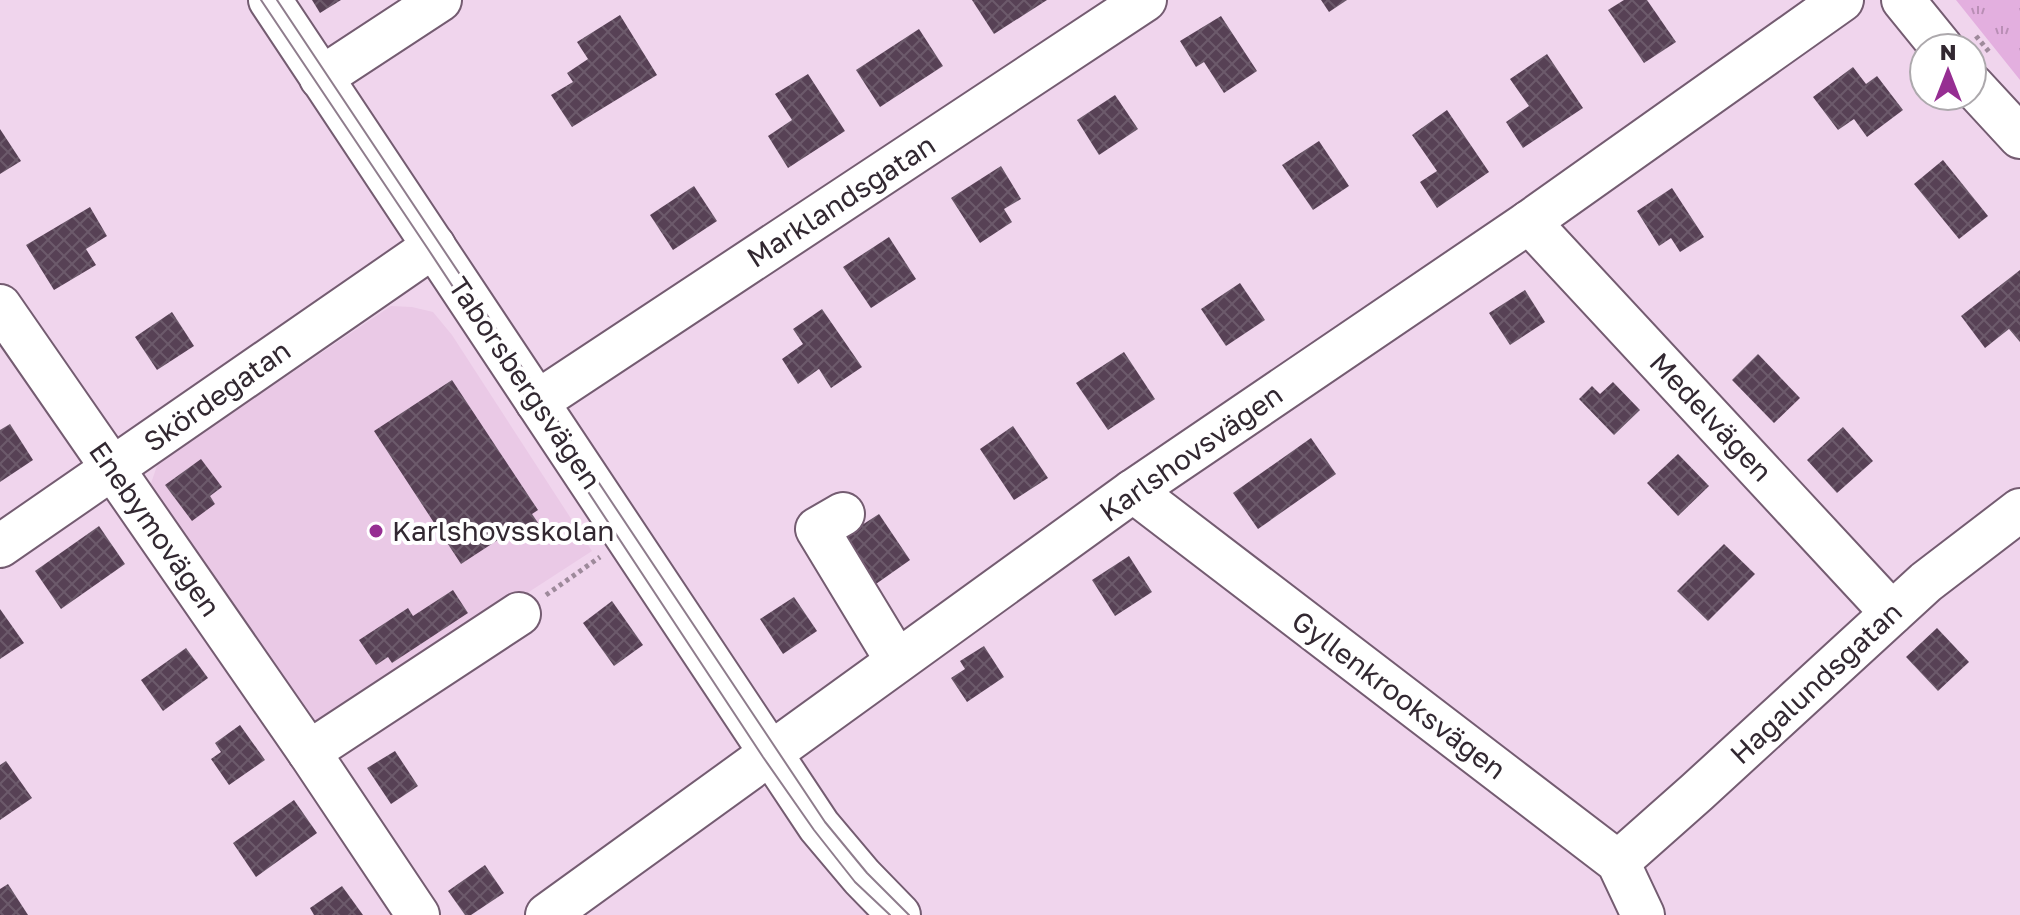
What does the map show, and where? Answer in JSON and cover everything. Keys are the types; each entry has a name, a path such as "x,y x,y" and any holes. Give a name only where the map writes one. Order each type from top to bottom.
{"street":[{"name":"Taborsbergsvägen","path":"270,0 819,826 899,915"},
{"path":"321,78 440,0"},
{"name":"Marklandsgatan","path":"537,402 1145,0"},
{"name":"Karlshovsvägen","path":"547,915 1133,491 1529,222 1842,0"},
{"path":"1903,0 1947,32"},
{"path":"1988,80 2020,137"},
{"name":"Medelvägen","path":"1529,222 1892,613"},
{"name":"Skördegatan","path":"0,546 434,246"},
{"name":"Enebymovägen","path":"0,306 418,915"},
{"name":"Gyllenkrooksvägen","path":"1133,491 1618,862 1643,915"},
{"name":"Hagalundsgatan","path":"1618,862 1926,582 2020,510"},
{"path":"843,514 817,529 897,661"},
{"path":"309,752 519,614"}],"path":[{"path":"519,614 605,553"}],"shaded area":[{"name":"Karlshovsskolan","path":"391,306 433,312 452,335 592,551 310,734 149,489 158,463"}],"green space":[{"path":"1956,0 2020,0 2020,80 1988,40 1988,32 1982,32"}],"building":[{"path":"312,0 341,0 320,13"},
{"path":"972,0 1047,0 994,34"},
{"path":"1321,0 1347,0 1329,12"},
{"path":"1624,0 1647,0 1676,42 1644,63 1608,10"},
{"path":"620,15 657,75 572,127 551,95 573,82 567,73 588,59 577,42"},
{"path":"1221,16 1257,71 1224,93 1204,62 1196,67 1180,41"},
{"path":"919,29 943,66 880,107 856,70"},
{"path":"1547,54 1583,108 1523,148 1506,122 1529,106 1510,79"},
{"path":"1853,67 1866,84 1877,76 1903,110 1867,137 1854,119 1838,130 1813,97"},
{"path":"808,74 845,131 788,168 768,136 792,120 775,94"},
{"path":"1115,95 1138,129 1099,155 1077,120"},
{"path":"1447,110 1489,172 1437,208 1420,182 1437,171 1412,135"},
{"path":"0,129 21,161 0,174"},
{"path":"1319,141 1349,186 1313,210 1282,165"},
{"path":"1943,160 1988,216 1959,239 1914,184"},
{"path":"1001,166 1021,199 1004,209 1012,222 980,243 951,198"},
{"path":"694,186 717,221 673,250 650,215"},
{"path":"1672,188 1704,237 1680,252 1671,238 1659,246 1637,211"},
{"path":"90,207 107,236 86,249 96,265 54,290 26,245"},
{"path":"889,237 916,279 871,308 843,267"},
{"path":"2020,270 2020,342 2009,329 1985,348 1961,316"},
{"path":"1240,283 1265,320 1226,346 1201,309"},
{"path":"1525,290 1545,322 1510,345 1489,313"},
{"path":"822,309 862,367 831,388 819,369 798,384 782,359 803,344 793,329"},
{"path":"172,312 194,346 157,370 135,337"},
{"path":"1124,352 1155,399 1108,430 1076,383"},
{"path":"1758,354 1800,398 1774,423 1732,380"},
{"path":"452,380 538,510 532,514 543,530 519,545 510,532 461,564 374,431"},
{"path":"1613,382 1640,410 1614,435 1579,399 1592,386 1600,394"},
{"path":"10,424 33,460 0,482 0,430"},
{"path":"1013,426 1048,478 1014,500 980,449"},
{"path":"1843,427 1873,461 1837,493 1807,460"},
{"path":"1311,438 1336,474 1258,529 1233,493"},
{"path":"1678,454 1709,486 1678,516 1647,483"},
{"path":"201,459 222,487 210,496 215,504 192,521 165,485"},
{"path":"879,514 910,560 866,591 834,543"},
{"path":"99,526 125,564 61,609 35,571"},
{"path":"1724,544 1755,574 1708,621 1677,591"},
{"path":"1129,556 1152,592 1115,616 1092,580"},
{"path":"453,590 468,613 392,663 388,657 376,665 359,640 408,608 413,616"},
{"path":"794,597 817,631 783,654 760,619"},
{"path":"612,601 643,645 614,666 583,623"},
{"path":"0,609 24,643 0,659"},
{"path":"1937,628 1969,662 1938,691 1906,657"},
{"path":"984,646 1004,677 967,702 951,678 965,669 960,661"},
{"path":"186,648 208,678 163,711 141,680"},
{"path":"240,725 265,760 229,785 211,759 221,752 215,743"},
{"path":"395,751 418,786 391,804 367,768"},
{"path":"6,761 32,798 0,820 0,765"},
{"path":"294,800 317,833 256,877 233,843"},
{"path":"485,865 504,893 471,915 465,915 448,891"},
{"path":"8,884 28,915 0,915 0,889"},
{"path":"342,886 363,915 314,915 310,908"}],"tram line":[{"path":"261,0 763,757 855,882 890,915"},
{"path":"277,0 825,822 867,873 909,915"}],"place":[{"name":"Karlshovsskolan","path":"376,531"}]}
